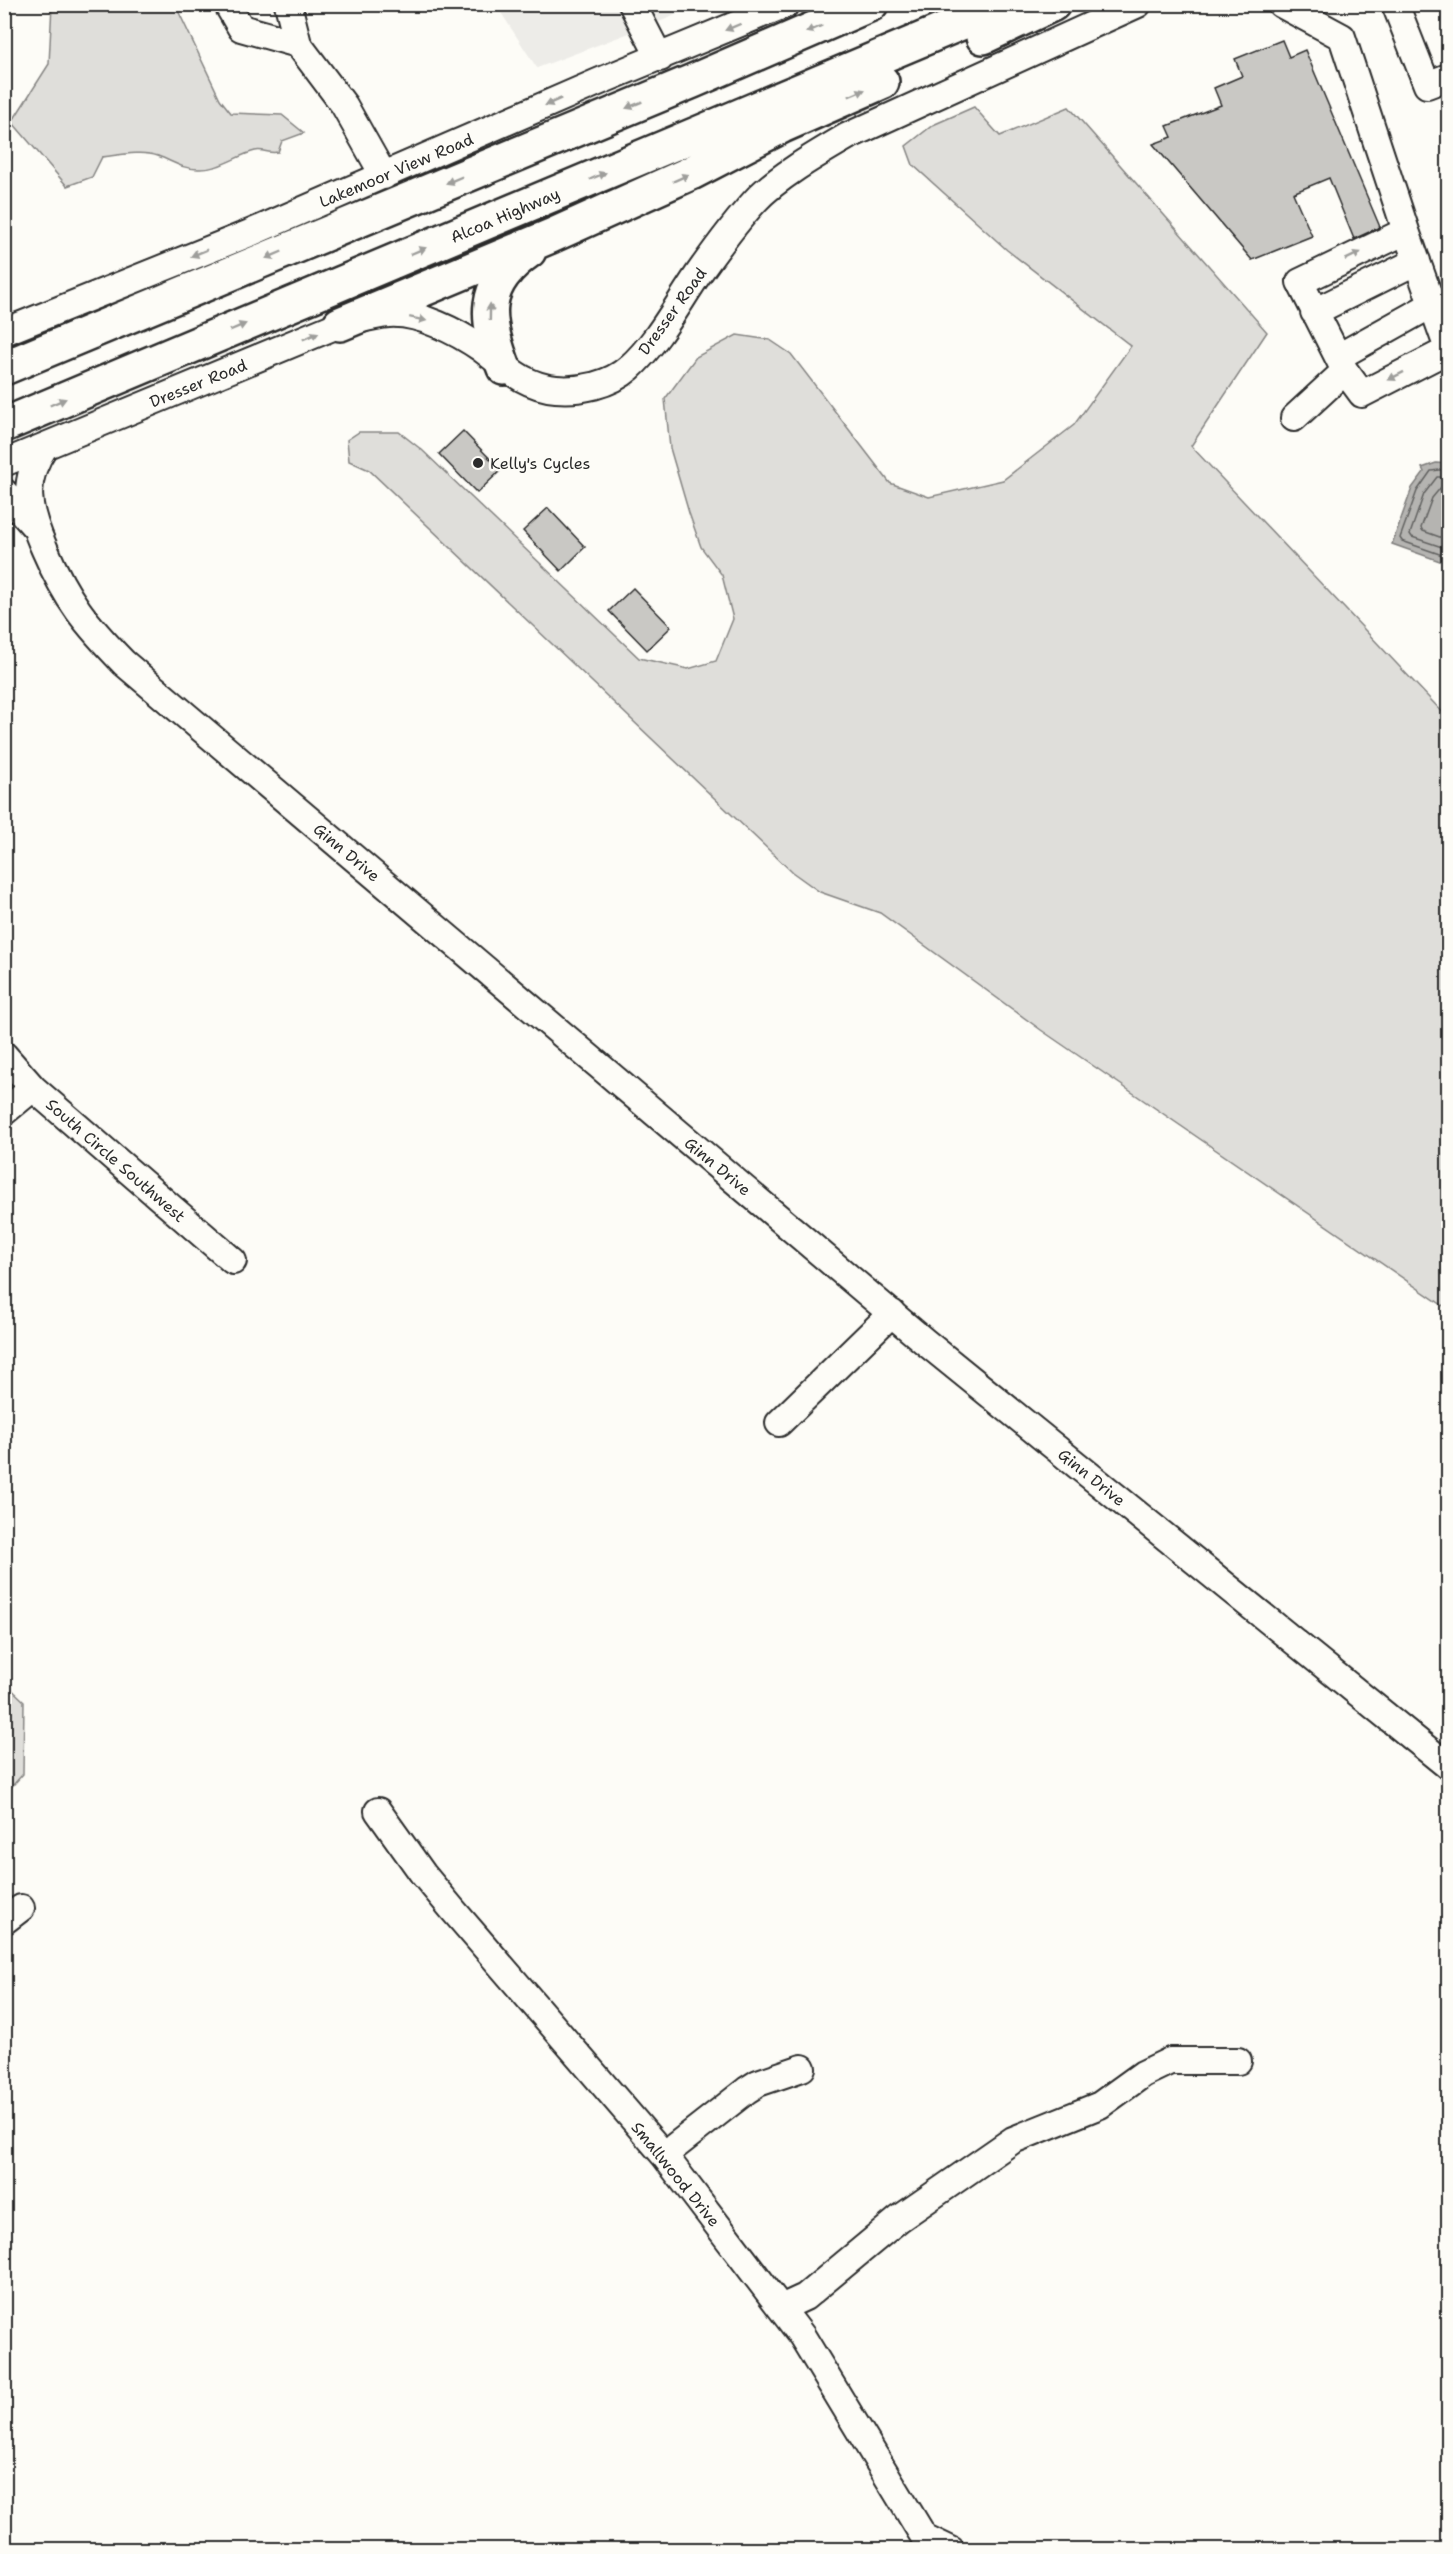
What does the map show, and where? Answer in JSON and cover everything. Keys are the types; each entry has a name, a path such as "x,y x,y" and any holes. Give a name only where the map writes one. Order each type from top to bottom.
{"highway":[{"path":"4,368 693,81 871,4"},
{"name":"Alcoa Highway","path":"4,425 1006,4"},
{"path":"340,324 551,236 691,173 782,126 920,66 1053,4"},
{"path":"504,368 492,337 489,312 491,298 502,276 518,259 551,236"}],"street":[{"path":"227,4 241,28 298,44"},
{"path":"288,4 298,44 344,105 384,176"},
{"path":"632,4 660,58"},
{"name":"Lakemoor View Road","path":"4,332 384,176 786,4"},
{"name":"Dresser Road","path":"4,463 340,324 391,314 425,320 464,337 504,368 535,386 580,389 602,383 627,369 667,321 700,272 756,200 785,177 848,136 1138,4"},
{"path":"1281,4 1342,37 1406,231 1449,349 1362,394 1342,364 1300,282 1406,231"},
{"path":"1395,4 1427,85 1449,77"},
{"path":"1314,312 1417,261"},
{"path":"1294,418 1342,364 1433,304"},
{"name":"Ginn Drive","path":"45,446 32,470 28,493 33,525 58,582 72,605 124,663 892,1313 1449,1766"},
{"name":"Ginn Drive","path":"4,492 33,525"},
{"name":"South Circle Southwest","path":"4,1054 33,1088 233,1261"},
{"path":"4,1112 33,1088"},
{"path":"779,1423 892,1313"},
{"name":"Smallwood Drive","path":"378,1811 423,1874 664,2155 802,2336 924,2537 951,2550"},
{"path":"781,2308 805,2297 899,2219 1013,2140 1100,2105 1143,2074 1170,2061 1238,2061"},
{"path":"664,2155 747,2090 802,2068"}],"shaded area":[{"path":"175,4 220,99 231,113 282,115 304,133 282,141 278,152 255,151 206,169 187,168 145,153 102,157 92,177 67,186 12,122 49,64 52,5"},
{"path":"496,5 695,5 669,18 537,68"},
{"path":"974,107 1000,136 1069,107 1267,332 1191,446 1448,718 1446,885 1448,890 1448,1309 1041,1030 880,913 820,892 792,872 369,470 349,461 347,440 359,432 399,432 422,450 639,658 688,669 716,661 733,619 722,575 701,547 689,513 670,448 665,399 696,357 737,335 770,340 791,354 890,483 929,497 1003,480 1074,425 1131,346 1007,250 913,165 906,146 933,125"},
{"path":"5,1683 24,1701 23,1774 5,1794"}],"water":[{"path":"1436,463 1448,464 1448,564 1392,544 1412,488 1424,472 1422,468"}],"building":[{"path":"1282,40 1289,57 1305,50 1380,227 1354,239 1329,178 1293,193 1312,236 1252,260 1153,144 1172,137 1167,126 1221,105 1214,88 1242,76 1235,59"},
{"path":"463,431 501,470 477,493 439,454"},
{"path":"548,508 585,547 561,571 523,531"},
{"path":"633,588 671,627 647,650 609,611"}],"place":[{"name":"Kelly's Cycles","path":"478,463"}]}
